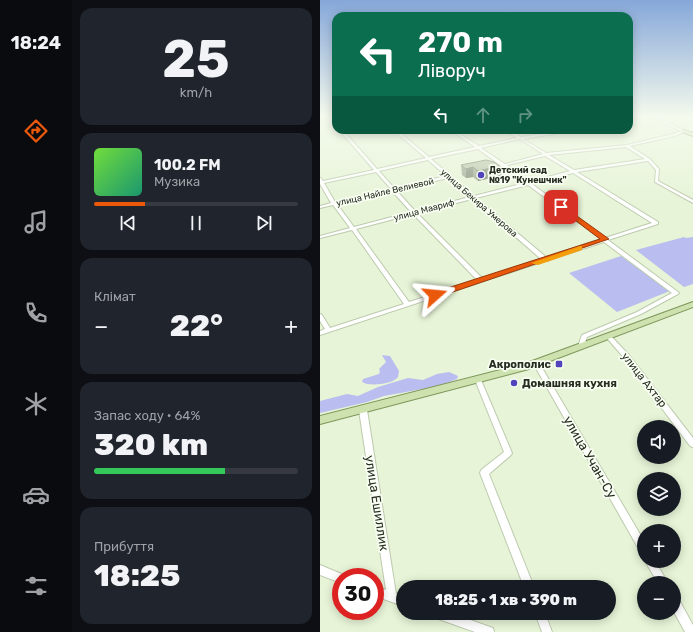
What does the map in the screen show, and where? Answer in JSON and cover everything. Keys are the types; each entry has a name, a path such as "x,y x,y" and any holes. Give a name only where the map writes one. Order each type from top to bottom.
{"main road":[{"path":"320,420 478,380 536,363 693,304"}],"street":[{"path":"356,146 414,212 481,280"},
{"name":"улица Бекира Умерова","path":"413,146 450,176 472,197 546,260"},
{"path":"407,304 334,204 321,181 485,146"},
{"path":"320,333 656,223 536,146"},
{"path":"504,164 547,154 621,146"},
{"path":"627,146 649,160 658,170 656,181 693,202"},
{"path":"478,148 504,164 676,293 639,313 584,336 581,346"},
{"name":"улица Маариф","path":"320,237 472,197 575,172 649,160"},
{"name":"улица Найле Велиевой","path":"320,207 450,176"},
{"path":"320,316 328,330"},
{"name":"улица Ахтар","path":"608,336 627,357 693,444"},
{"name":"улица Учан-Су","path":"536,363 637,538"},
{"path":"478,380 508,453 484,473 526,580"},
{"name":"улица Ешиллик","path":"363,410 392,597"},
{"path":"320,570 332,575"},
{"path":"384,594 396,598"},
{"path":"681,614 691,632"},
{"path":"456,620 489,632"},
{"path":"543,620 547,632"}],"shaded area":[{"path":"684,237 693,237 693,284 684,287 636,250"},
{"path":"621,256 670,291 617,312 569,273"},
{"path":"382,355 390,356 399,371 398,377 387,383 381,384 366,384 362,382 363,379 379,374 379,369 386,362"},
{"path":"449,372 458,376 457,379 439,386 384,396 367,402 320,413 320,401 347,394 358,396 378,387 408,378 423,380 437,374"}],"building":[{"path":"486,160 494,162 503,169 495,171 491,168 478,171 473,167 466,169 461,165"}],"slow traffic":[{"path":"535,263 580,248"}],"place":[{"name":"Детский сад №19 \"Кунешчик\"","path":"481,175"},
{"name":"Акрополис","path":"559,364"},
{"name":"Домашняя кухня","path":"514,383"}],"route":[{"path":"435,295 546,260 606,239 561,207"}]}
